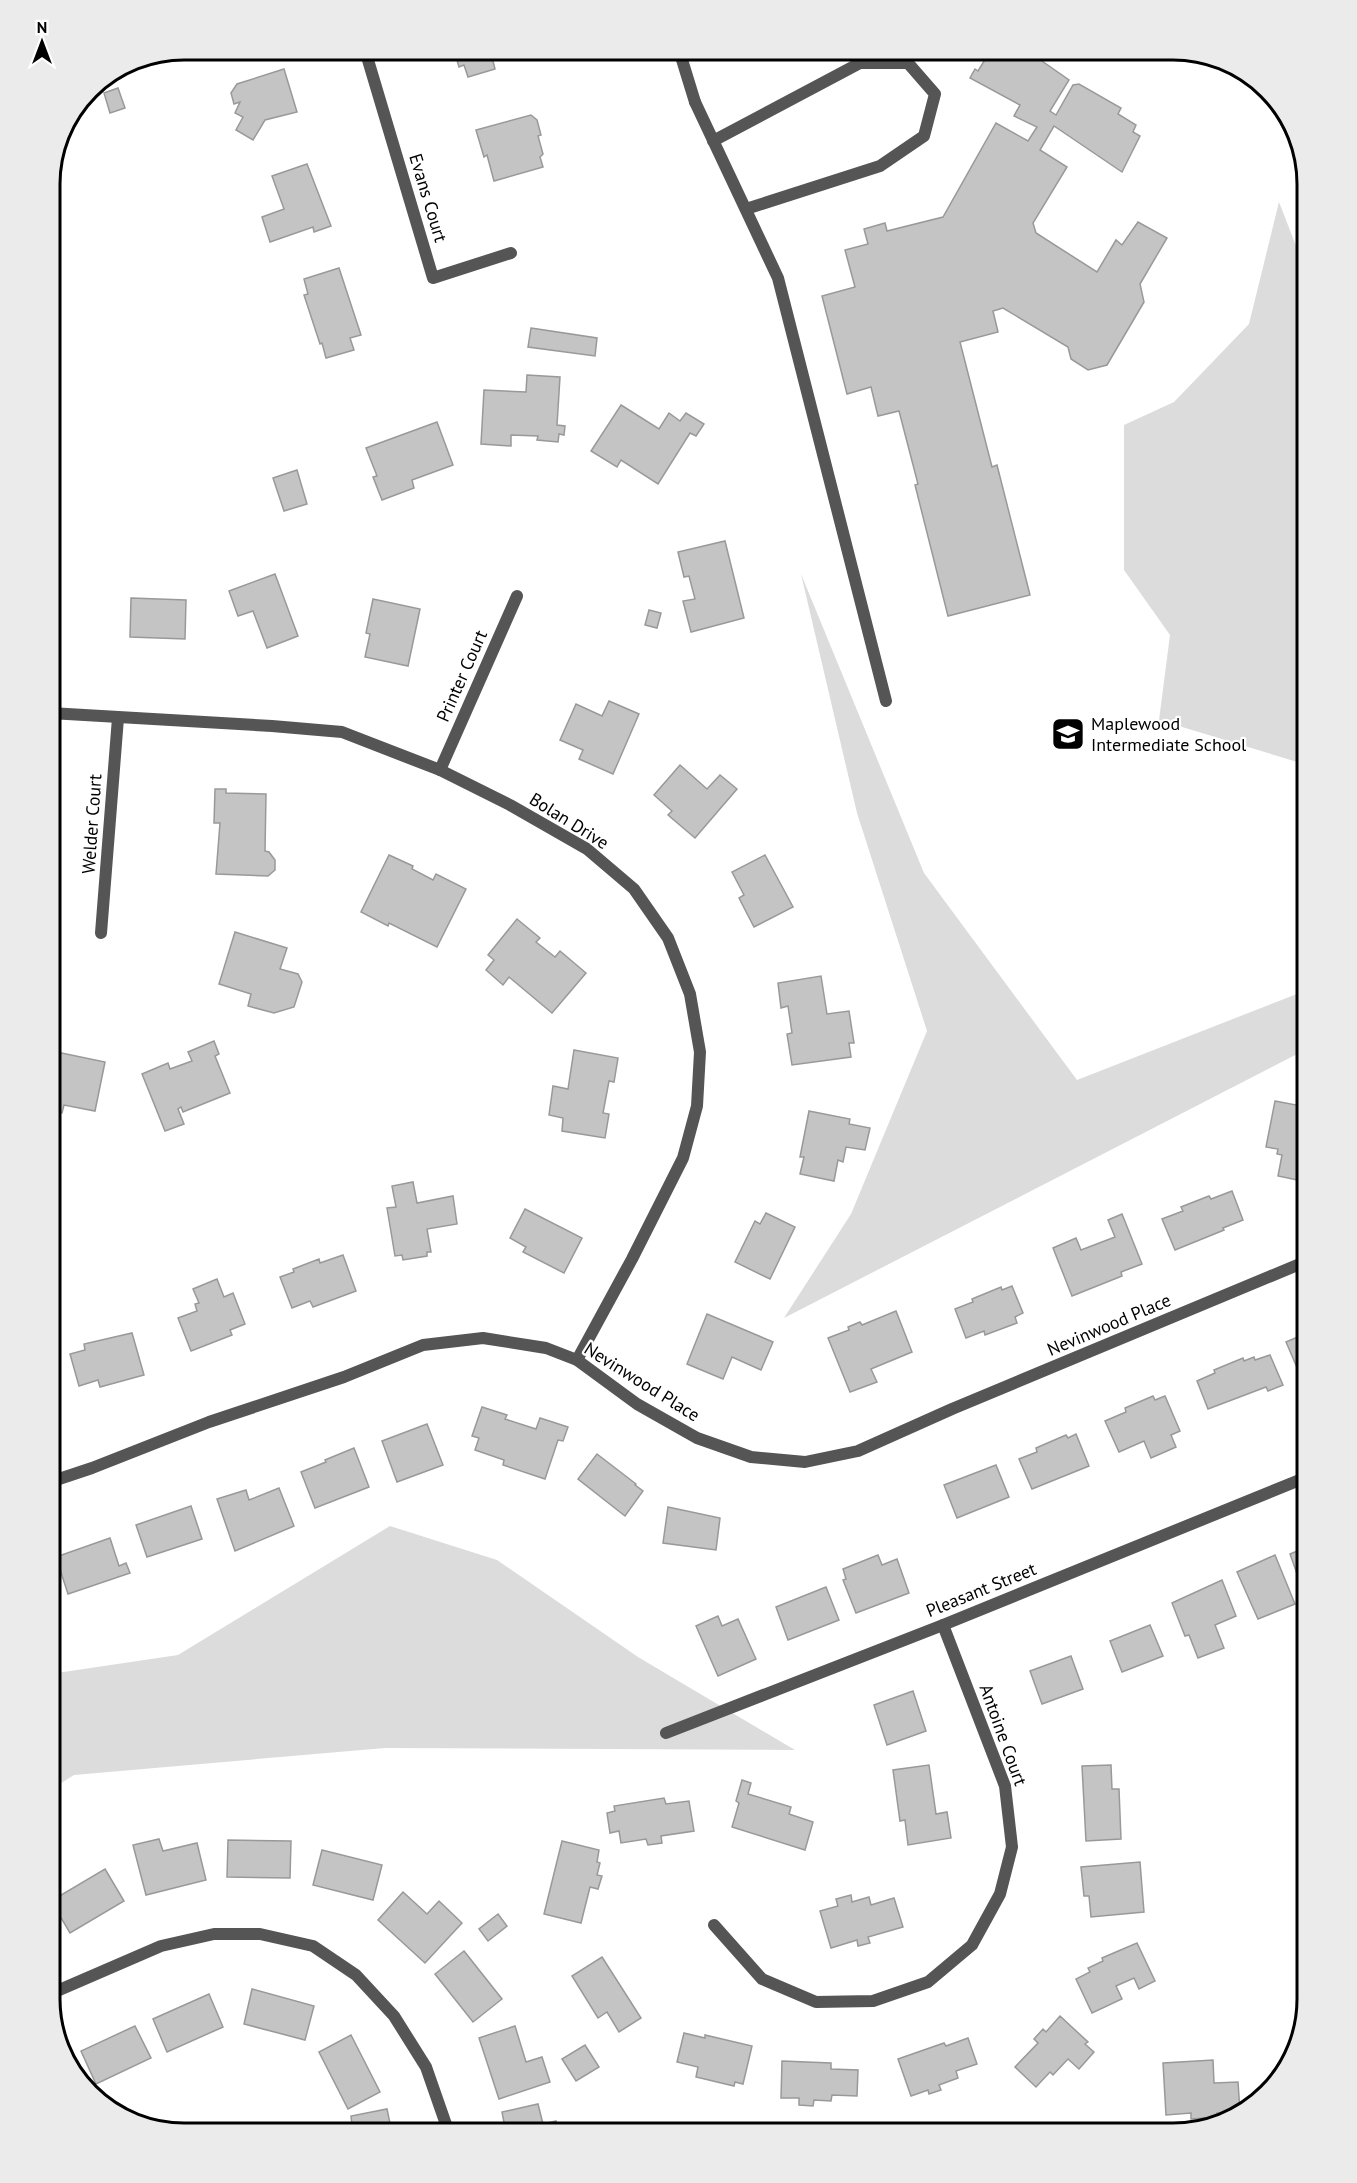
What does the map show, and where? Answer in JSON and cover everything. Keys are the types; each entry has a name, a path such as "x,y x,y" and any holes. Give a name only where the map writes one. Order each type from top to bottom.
{"street":[{"name":"Evans Court","path":"368,60 433,278 512,253"},
{"path":"682,60 695,102 778,278 885,701"},
{"path":"713,141 860,63 908,63 935,94 924,136 880,166 746,209"},
{"name":"Printer Court","path":"440,770 517,596"},
{"name":"Bolan Drive","path":"60,714 342,732 440,770 510,805 587,849 634,889 668,938 690,994 700,1052 697,1106 683,1158 577,1360"},
{"name":"Welder Court","path":"101,933 118,718"},
{"name":"Nevinwood Place","path":"60,1479 209,1422 344,1377 423,1345 483,1338 546,1348 577,1360 637,1404 697,1438 751,1457 806,1462 858,1451 1297,1266"},
{"name":"Pleasant Street","path":"666,1733 943,1625 1297,1481"},
{"name":"Antoine Court","path":"714,1925 762,1979 816,2002 873,2001 928,1982 972,1945 1000,1894 1012,1847 1005,1786 943,1625"},
{"path":"60,1990 161,1946 214,1934 260,1934 313,1946 356,1975 394,2016 426,2067 446,2123"}],"shaded area":[{"path":"1279,202 1297,248 1297,762 1159,720 1170,635 1124,570 1124,425 1174,402 1249,324"},
{"path":"801,574 924,873 1077,1080 1297,994 1297,1054 784,1318 851,1214 927,1031 857,813"},
{"path":"390,1526 497,1560 638,1657 795,1750 385,1748 74,1775 60,1784 60,1673 178,1655"}],"building":[{"path":"457,60 493,60 495,69 468,77 464,65 459,67"},
{"path":"985,60 1040,60 1069,80 1050,111 1056,115 1073,85 1079,84 1121,108 1118,114 1136,125 1133,132 1140,136 1122,172 1054,126 1040,150 1067,167 1033,223 1036,233 1097,272 1116,240 1122,245 1138,222 1167,238 1140,284 1144,302 1107,365 1088,370 1071,359 1068,347 1003,308 993,311 998,332 960,342 992,467 997,465 1030,595 948,616 899,411 878,416 871,387 847,394 822,296 855,287 845,250 868,244 864,229 885,223 887,231 943,217 996,123 1028,141 1037,127 1014,116 1020,105 970,78 975,69 978,71"},
{"path":"284,69 297,112 265,120 253,140 236,130 243,117 235,113 240,102 234,104 231,93 237,84"},
{"path":"118,88 125,108 110,113 104,93"},
{"path":"531,115 537,120 541,135 538,136 543,154 540,157 543,167 494,181 487,155 484,157 476,130"},
{"path":"307,164 331,226 314,232 313,227 270,242 262,217 284,209 272,176"},
{"path":"339,268 361,335 350,338 354,350 326,358 304,295 308,294 304,279"},
{"path":"531,328 597,338 595,356 528,347"},
{"path":"527,375 560,377 557,425 565,426 564,435 559,434 558,442 537,440 538,436 511,435 511,446 481,444 484,390 526,392"},
{"path":"621,405 659,429 669,413 680,421 686,413 704,424 696,436 690,433 658,484 621,460 617,467 591,451"},
{"path":"437,422 453,465 412,480 414,488 382,500 373,477 377,476 366,448"},
{"path":"297,470 307,504 284,511 273,478"},
{"path":"725,541 744,618 691,632 683,601 695,599 689,576 684,577 678,552"},
{"path":"275,574 298,636 267,648 253,611 238,616 229,591"},
{"path":"131,598 186,600 185,639 130,637"},
{"path":"373,599 420,609 408,666 365,657 370,634 366,633"},
{"path":"649,610 661,613 657,628 645,625"},
{"path":"609,701 639,714 613,774 579,759 583,750 560,740 576,704 602,716"},
{"path":"680,765 707,789 720,775 737,789 695,838 668,815 672,811 654,795"},
{"path":"215,789 226,789 226,793 266,794 265,851 269,852 275,860 275,870 268,876 216,874 220,823 214,823"},
{"path":"389,855 413,866 412,869 433,880 436,874 466,889 437,947 361,912"},
{"path":"765,855 793,907 754,927 739,898 744,895 732,872"},
{"path":"517,919 540,938 536,942 555,957 560,951 586,973 552,1013 509,977 503,985 486,970 494,960 488,955"},
{"path":"235,932 287,948 280,969 298,974 302,982 294,1007 274,1013 248,1006 251,994 219,984"},
{"path":"821,976 827,1014 849,1011 854,1043 849,1043 851,1057 792,1065 787,1034 792,1033 788,1006 781,1008 778,983"},
{"path":"214,1041 219,1054 215,1056 230,1093 183,1112 181,1107 178,1109 184,1124 165,1131 142,1074 168,1063 170,1069 192,1061 188,1052"},
{"path":"574,1050 618,1058 614,1082 609,1081 603,1113 609,1114 605,1138 562,1131 563,1118 549,1115 553,1086 568,1089"},
{"path":"60,1053 105,1062 95,1111 64,1105 62,1113 60,1113"},
{"path":"1275,1101 1297,1105 1297,1180 1278,1176 1282,1155 1277,1154 1278,1149 1266,1147"},
{"path":"809,1111 850,1119 849,1124 870,1128 865,1150 846,1147 843,1162 838,1160 834,1181 800,1174 804,1157 800,1157"},
{"path":"413,1182 417,1203 453,1196 457,1224 427,1229 431,1252 427,1252 427,1256 403,1260 402,1255 395,1256 387,1208 396,1207 392,1186"},
{"path":"1232,1191 1243,1220 1175,1250 1162,1219 1183,1211 1181,1207 1209,1196 1211,1199"},
{"path":"525,1209 582,1238 564,1273 523,1252 526,1247 510,1238"},
{"path":"766,1213 795,1227 770,1279 735,1262 755,1221 760,1224"},
{"path":"1122,1214 1142,1264 1121,1272 1122,1276 1072,1296 1053,1248 1076,1238 1081,1250 1115,1237 1108,1220"},
{"path":"343,1255 356,1291 313,1307 310,1301 292,1308 280,1277 294,1272 293,1269 319,1259 320,1263"},
{"path":"217,1279 224,1297 233,1293 245,1324 230,1330 232,1335 191,1351 178,1318 197,1311 195,1304 199,1303 193,1289"},
{"path":"1012,1286 1023,1313 1015,1317 1017,1323 985,1335 984,1331 966,1338 955,1309 1001,1287 1002,1290"},
{"path":"896,1311 912,1352 871,1369 877,1382 850,1392 828,1338 849,1330 848,1327 860,1322 862,1325"},
{"path":"707,1314 773,1342 761,1370 732,1357 723,1379 687,1364"},
{"path":"132,1333 144,1375 100,1387 98,1380 79,1386 70,1354 85,1350 84,1344"},
{"path":"1297,1337 1297,1367 1286,1342"},
{"path":"1270,1355 1283,1385 1268,1391 1266,1387 1208,1409 1197,1381 1215,1373 1214,1370 1243,1358 1244,1361 1254,1357 1255,1360"},
{"path":"1153,1396 1155,1400 1165,1396 1180,1431 1171,1435 1176,1447 1151,1458 1144,1441 1119,1452 1105,1421 1126,1412 1125,1408"},
{"path":"482,1407 507,1415 505,1419 536,1429 540,1418 568,1427 563,1441 558,1440 545,1479 503,1465 504,1460 475,1450 479,1438 472,1436"},
{"path":"427,1424 443,1465 397,1482 382,1441"},
{"path":"1076,1434 1089,1466 1032,1489 1019,1459 1037,1452 1036,1448 1066,1435 1068,1438"},
{"path":"354,1448 369,1487 315,1508 301,1472"},
{"path":"597,1454 643,1491 625,1516 578,1479"},
{"path":"996,1465 1009,1497 957,1518 944,1485"},
{"path":"279,1488 294,1526 235,1551 217,1499 246,1490 249,1500"},
{"path":"191,1506 202,1539 147,1557 136,1525"},
{"path":"668,1507 720,1518 716,1550 663,1543"},
{"path":"110,1538 119,1566 126,1563 130,1573 68,1594 60,1569 60,1556"},
{"path":"1297,1551 1297,1574 1290,1554"},
{"path":"878,1555 882,1565 897,1559 909,1593 856,1613 843,1580 846,1579 843,1569"},
{"path":"1275,1555 1295,1604 1258,1619 1237,1572"},
{"path":"1222,1580 1236,1616 1215,1625 1224,1648 1198,1658 1189,1635 1185,1636 1172,1603"},
{"path":"826,1587 839,1620 788,1640 776,1607"},
{"path":"718,1616 722,1626 738,1619 756,1659 718,1676 696,1626"},
{"path":"1150,1625 1163,1656 1122,1672 1110,1641"},
{"path":"1071,1656 1083,1689 1042,1704 1030,1671"},
{"path":"913,1691 926,1731 887,1745 874,1705"},
{"path":"929,1765 936,1814 947,1812 951,1838 908,1845 905,1820 900,1821 893,1770"},
{"path":"1111,1765 1112,1789 1119,1789 1121,1839 1086,1841 1082,1766"},
{"path":"742,1780 751,1783 748,1794 791,1807 789,1814 813,1822 805,1850 732,1827 739,1803 736,1801"},
{"path":"664,1798 666,1804 689,1801 694,1831 661,1836 662,1843 648,1845 646,1839 621,1843 619,1831 610,1833 607,1813 615,1811 614,1806"},
{"path":"159,1839 163,1851 197,1843 206,1880 146,1895 133,1845"},
{"path":"228,1840 291,1841 290,1878 227,1877"},
{"path":"562,1841 599,1850 597,1862 600,1863 597,1875 602,1876 598,1889 590,1887 581,1923 544,1914"},
{"path":"322,1850 382,1865 373,1900 313,1885"},
{"path":"1140,1862 1144,1912 1091,1917 1089,1896 1084,1896 1081,1867"},
{"path":"105,1869 124,1901 70,1933 60,1916 60,1896"},
{"path":"403,1892 427,1914 439,1901 462,1923 425,1963 378,1920"},
{"path":"851,1895 852,1902 869,1897 871,1905 894,1898 903,1927 868,1937 870,1943 858,1946 857,1940 831,1948 820,1911 838,1906 836,1899"},
{"path":"498,1914 507,1926 488,1941 479,1929"},
{"path":"1137,1943 1155,1981 1139,1989 1134,1978 1116,1986 1122,1999 1092,2013 1076,1979 1090,1972 1088,1968 1103,1961 1102,1958"},
{"path":"464,1951 502,1999 473,2022 435,1974"},
{"path":"602,1957 641,2018 619,2032 607,2012 598,2018 572,1976"},
{"path":"252,1989 314,2006 305,2040 244,2024"},
{"path":"209,1994 223,2027 167,2052 153,2019"},
{"path":"1060,2016 1088,2042 1085,2044 1094,2052 1079,2069 1068,2059 1053,2075 1050,2072 1036,2087 1015,2067 1038,2043 1034,2039 1043,2029 1046,2032"},
{"path":"135,2026 151,2058 96,2084 81,2051"},
{"path":"515,2026 526,2062 542,2057 550,2082 499,2099 479,2038"},
{"path":"684,2033 705,2038 705,2035 752,2046 743,2084 735,2082 734,2086 696,2077 698,2067 677,2062"},
{"path":"351,2035 380,2092 348,2109 319,2052"},
{"path":"968,2038 977,2064 956,2071 958,2078 939,2085 941,2090 929,2094 928,2090 911,2096 898,2059 944,2043 946,2046"},
{"path":"585,2045 599,2067 576,2081 562,2059"},
{"path":"1213,2060 1214,2083 1238,2082 1239,2103 1204,2119 1191,2119 1191,2113 1166,2115 1163,2063"},
{"path":"782,2061 831,2063 831,2069 858,2070 857,2096 832,2095 831,2101 814,2100 813,2106 799,2105 799,2098 781,2098"},
{"path":"538,2104 543,2123 504,2123 502,2112"},
{"path":"387,2109 390,2123 352,2123 351,2116"}],"place":[{"name":"Maplewood Intermediate School","path":"1068,734"}]}
